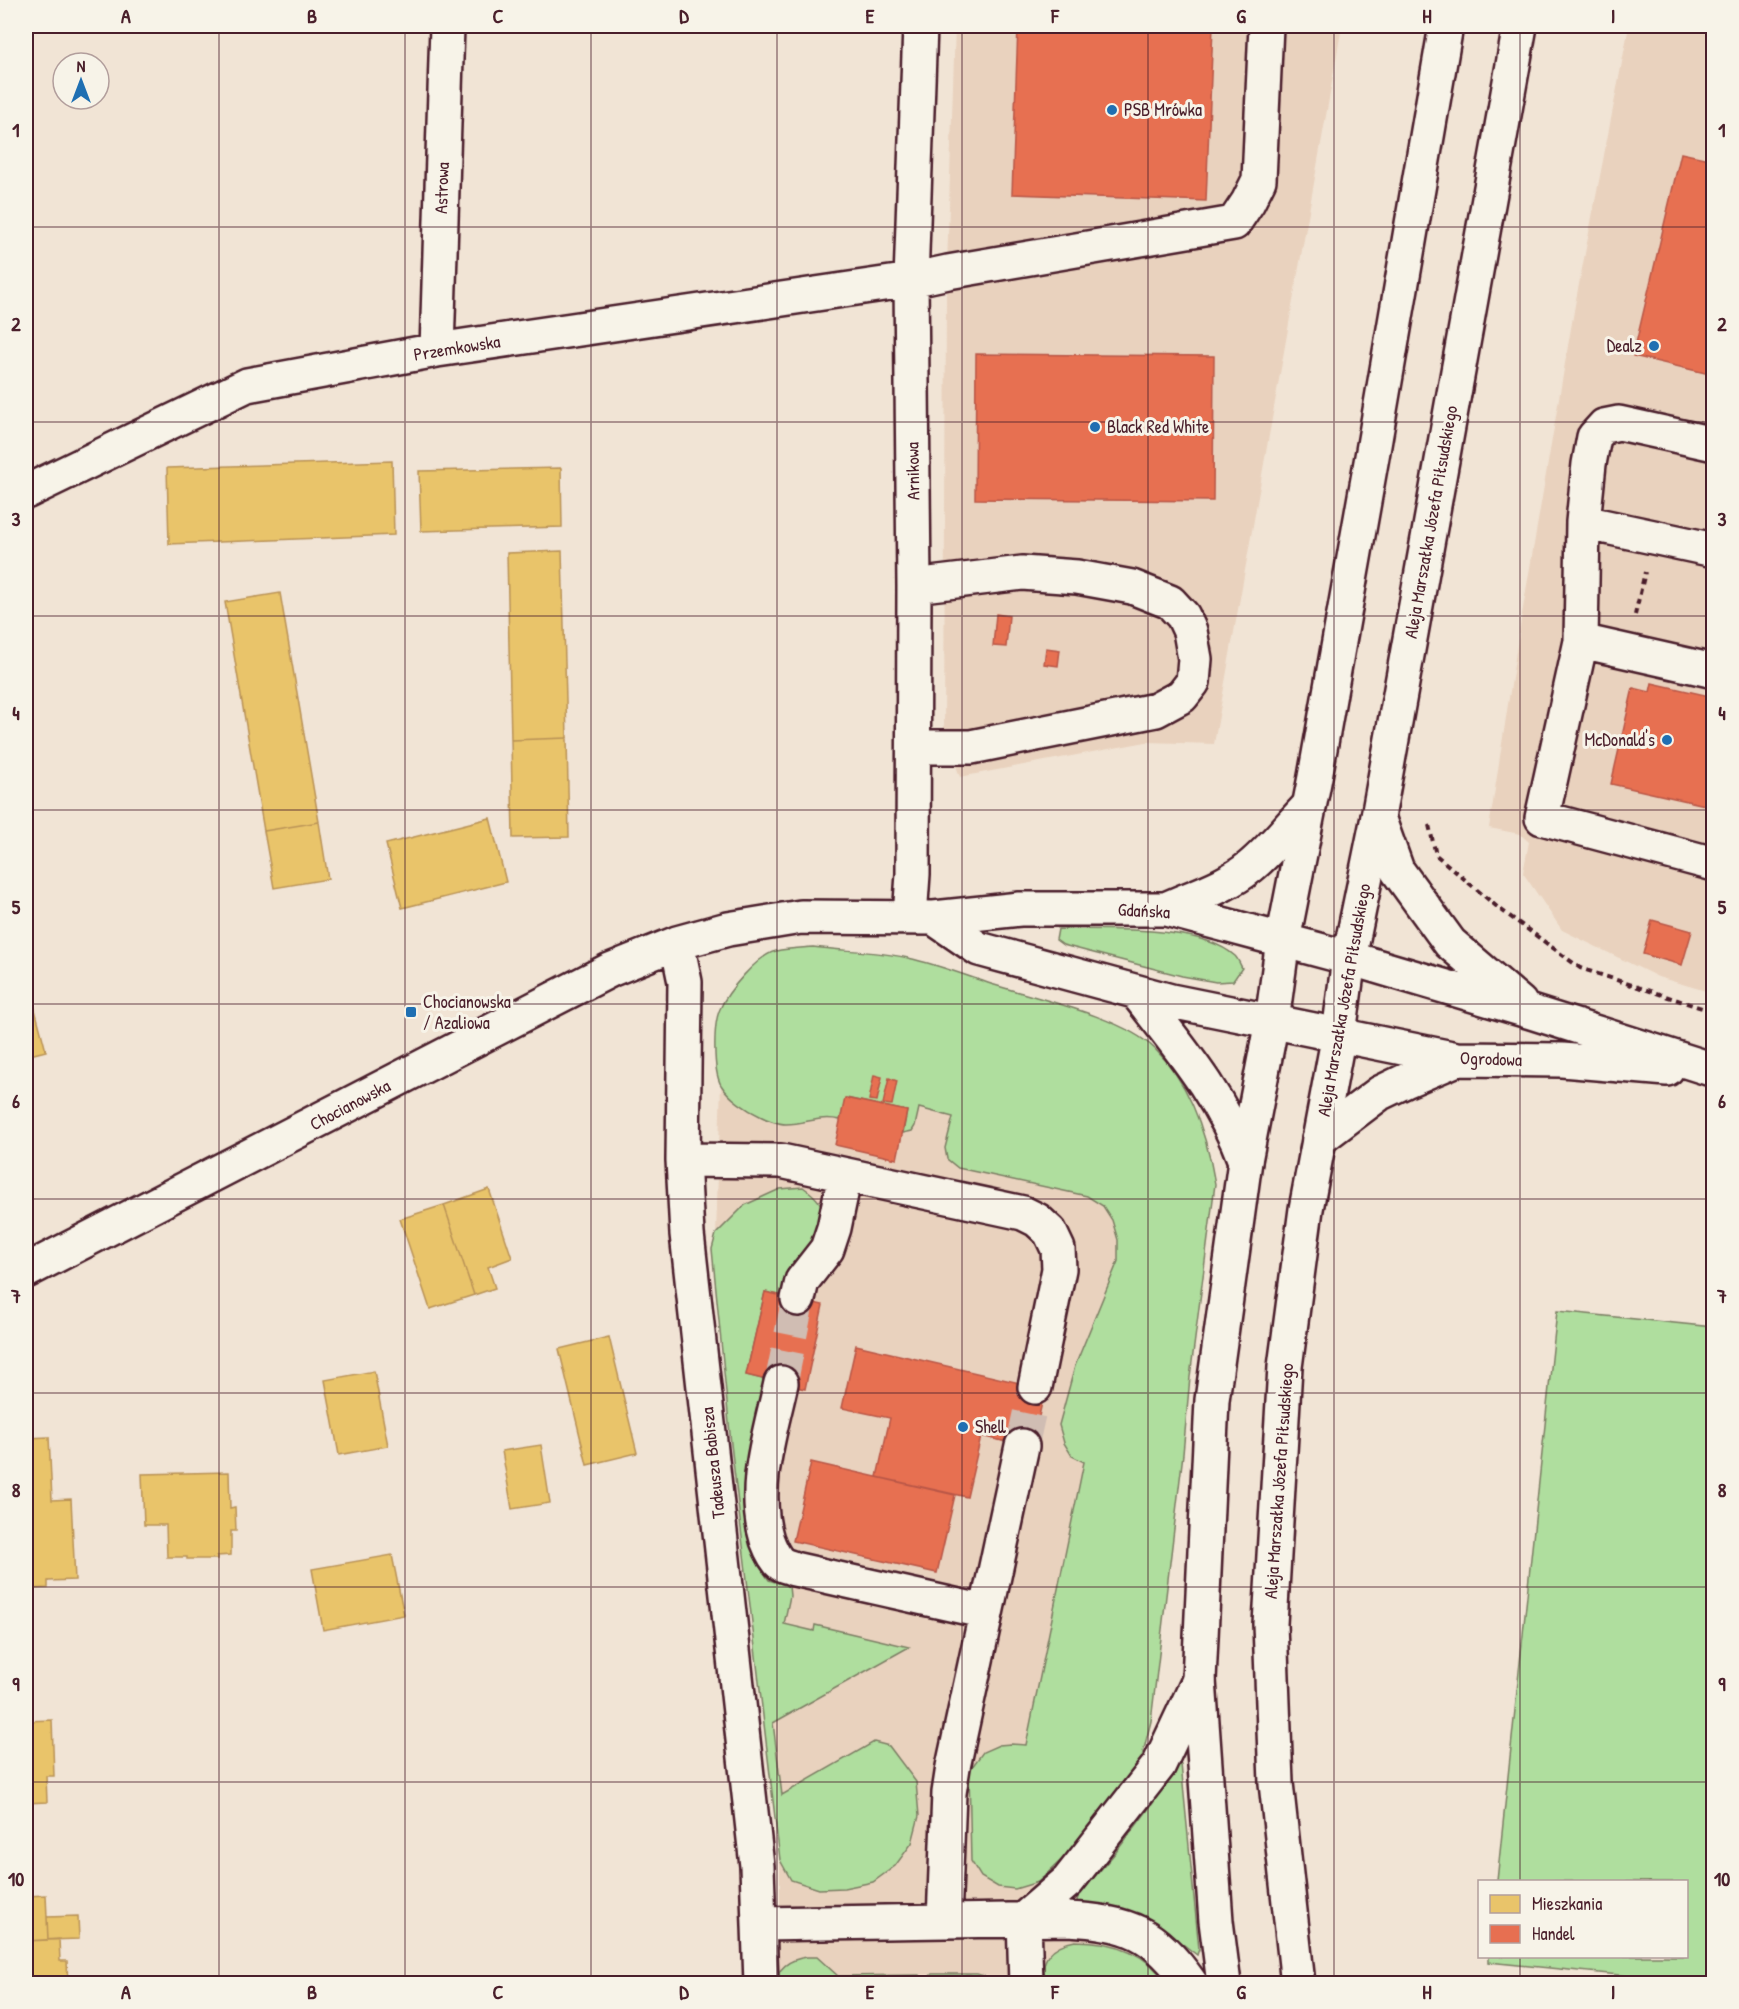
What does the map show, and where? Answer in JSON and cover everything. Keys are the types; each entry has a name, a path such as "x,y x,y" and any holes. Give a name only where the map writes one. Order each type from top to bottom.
{"street":[{"name":"Astrowa","path":"437,350 447,26"},
{"name":"Arnikowa","path":"920,26 911,280 914,586 913,874 922,918"},
{"name":"Przemkowska","path":"26,492 248,385 437,350 911,280 1234,223 1259,180 1266,26"},
{"path":"1224,1983 1216,1921 1199,1680 1212,1400 1245,1161 1272,1021 1283,940 1373,451 1446,26"},
{"name":"Aleja Marszałka Józefa Piłsudskiego","path":"1298,1983 1276,1783 1270,1624 1285,1367 1306,1209 1520,26"},
{"path":"1713,444 1619,423 1604,426 1594,437 1583,522 1581,641 1542,818 1713,864"},
{"path":"1583,522 1713,550"},
{"path":"914,586 1022,573 1077,577 1131,587 1170,602 1183,616 1190,631 1195,659 1193,682 1182,696 1156,710 971,747 914,747"},
{"path":"1581,641 1713,671"},
{"path":"1166,909 1221,885 1249,869 1309,806"},
{"path":"1378,817 1397,870 1450,943 1531,1012"},
{"name":"Gdańska","path":"677,943 728,929 801,917 922,918 1020,909 1166,909 1350,958"},
{"path":"922,918 979,949 1137,993 1272,1021"},
{"name":"Tadeusza Babisza","path":"677,943 685,982 682,1160 687,1234 757,1866 761,1983"},
{"name":"Chocianowska","path":"26,1271 610,970 677,943"},
{"name":"Ogrodowa","path":"1350,958 1531,1012 1713,1071"},
{"path":"1137,993 1196,1069 1217,1101 1235,1134 1245,1161"},
{"name":"Ogrodowa","path":"1272,1021 1457,1059 1562,1060 1713,1071"},
{"path":"1319,1139 1380,1093 1457,1059"},
{"path":"682,1160 781,1161 1023,1213 1037,1220 1050,1232 1058,1249 1059,1269 1035,1387"},
{"path":"798,1299 802,1281 826,1249 834,1228 845,1175"},
{"path":"781,1383 761,1479 760,1503 771,1550 781,1564 794,1569 986,1612"},
{"path":"944,1921 949,1793 1022,1446"},
{"path":"1024,1919 1068,1881 1159,1765 1199,1680"},
{"path":"760,1924 1068,1918 1101,1921 1126,1927 1147,1937 1165,1952 1191,1983"},
{"path":"1024,1919 1026,1983"}],"path":[{"path":"1626,651 1646,567"},
{"path":"1429,825 1436,855 1496,906 1580,968 1713,1012"}],"shaded area":[{"path":"955,26 1342,26 1214,744 1146,742 960,777 944,731 946,297"},
{"path":"1629,26 1713,26 1713,993 1658,977 1562,930 1523,873 1529,842 1520,834 1489,828 1521,620 1575,305"},
{"path":"740,1035 1191,1155 1128,1691 1150,1884 1175,1983 775,1983 780,1860 712,1249 716,1234 721,1085"}],"green space":[{"path":"1058,929 1151,931 1199,938 1235,956 1242,968 1233,981 1216,982 1182,976 1063,945 1056,940"},
{"path":"813,947 885,954 918,960 1078,1010 1122,1027 1155,1049 1178,1078 1196,1112 1212,1166 1215,1184 1190,1377 1183,1454 1151,1721 1141,1761 1077,1845 1038,1882 1015,1889 998,1887 981,1877 971,1861 969,1771 983,1752 999,1745 1026,1745 1084,1462 1072,1456 1064,1443 1059,1425 1075,1366 1118,1261 1118,1240 1112,1220 1103,1206 1087,1196 958,1168 947,1159 945,1148 953,1117 919,1108 912,1131 903,1133 907,1111 846,1098 840,1120 819,1119 783,1124 755,1113 729,1094 718,1078 715,1059 716,1025 724,1002 744,975 769,954 785,949"},
{"path":"803,1187 813,1195 823,1209 823,1224 807,1250 795,1264 789,1297 765,1292 746,1375 770,1381 750,1477 751,1548 759,1566 769,1580 789,1586 790,1596 784,1624 814,1631 815,1625 909,1647 773,1723 782,1795 874,1742 889,1746 916,1782 919,1816 912,1843 895,1866 873,1882 844,1888 819,1889 791,1880 780,1860 731,1444 712,1249 716,1234 745,1205 780,1189"},
{"path":"1557,1311 1713,1327 1713,1983 1489,1962 1489,1958 1688,1958 1688,1880 1497,1880"},
{"path":"1178,1761 1181,1764 1199,1949 1197,1955 1150,1919 1117,1909 1078,1904 1077,1900 1153,1803"},
{"path":"1075,1941 1102,1943 1126,1950 1148,1963 1166,1983 1094,1983 1089,1979 1085,1983 1047,1983 1044,1967 1049,1955 1060,1946"},
{"path":"807,1957 817,1957 838,1976 919,1975 922,1978 932,1974 977,1974 984,1976 984,1984 775,1984 779,1973 786,1965"}],"building: Mieszkania":[{"path":"392,461 394,535 169,544 167,468"},
{"path":"561,468 562,527 421,531 419,471"},
{"path":"562,551 567,738 511,740 507,553"},
{"path":"280,593 319,822 264,831 225,602"},
{"path":"567,738 569,837 513,838 511,740"},
{"path":"490,818 506,882 402,908 386,844"},
{"path":"319,822 328,879 274,888 264,831"},
{"path":"28,983 46,1051 26,1056 26,984"},
{"path":"489,1189 512,1258 488,1267 495,1288 474,1295 444,1205"},
{"path":"444,1205 474,1295 430,1309 400,1219"},
{"path":"609,1337 637,1453 587,1465 559,1349"},
{"path":"374,1371 388,1446 339,1455 325,1380"},
{"path":"49,1437 52,1500 71,1499 75,1580 48,1581 48,1588 26,1589 26,1438"},
{"path":"541,1445 550,1503 512,1509 502,1451"},
{"path":"229,1472 230,1508 235,1507 236,1531 231,1531 231,1555 217,1556 217,1559 167,1557 166,1525 144,1525 142,1474"},
{"path":"392,1555 404,1615 323,1630 312,1569"},
{"path":"52,1720 54,1776 46,1776 47,1802 26,1803 26,1721"},
{"path":"46,1895 48,1940 26,1941 26,1896"},
{"path":"78,1916 79,1939 48,1940 47,1917"},
{"path":"59,1939 60,1961 67,1961 68,1984 26,1984 26,1941"}],"building: Handel":[{"name":"PSB Mrówka","path":"1018,26 1213,26 1206,201 1012,194"},
{"path":"1681,153 1714,160 1714,375 1633,356"},
{"name":"Black Red White","path":"976,354 1214,356 1213,501 975,499"},
{"path":"996,614 1009,616 1006,647 993,646"},
{"path":"1046,648 1060,650 1058,666 1044,664"},
{"name":"McDonald's","path":"1652,683 1714,697 1714,807 1611,784 1633,688 1650,692"},
{"path":"1652,920 1692,931 1682,965 1643,954"},
{"path":"874,1075 882,1077 877,1101 869,1100"},
{"path":"889,1078 897,1081 892,1105 883,1104"},
{"path":"845,1098 907,1111 897,1159 835,1145"},
{"path":"765,1292 823,1305 805,1389 746,1375"},
{"name":"Shell","path":"856,1345 1045,1389 1032,1448 981,1436 967,1497 877,1477 890,1418 842,1408"},
{"path":"811,1462 955,1495 937,1573 793,1541"}],"tunnel":[{"path":"781,1383 798,1299"},
{"path":"1022,1446 1035,1387"}],"place":[{"name":"PSB Mrówka","path":"1112,110"},
{"name":"Dealz","path":"1654,346"},
{"name":"Black Red White","path":"1095,427"},
{"name":"McDonald's","path":"1667,740"},
{"name":"Chocianowska / Azaliowa","path":"411,1012"},
{"name":"Shell","path":"963,1427"}]}
